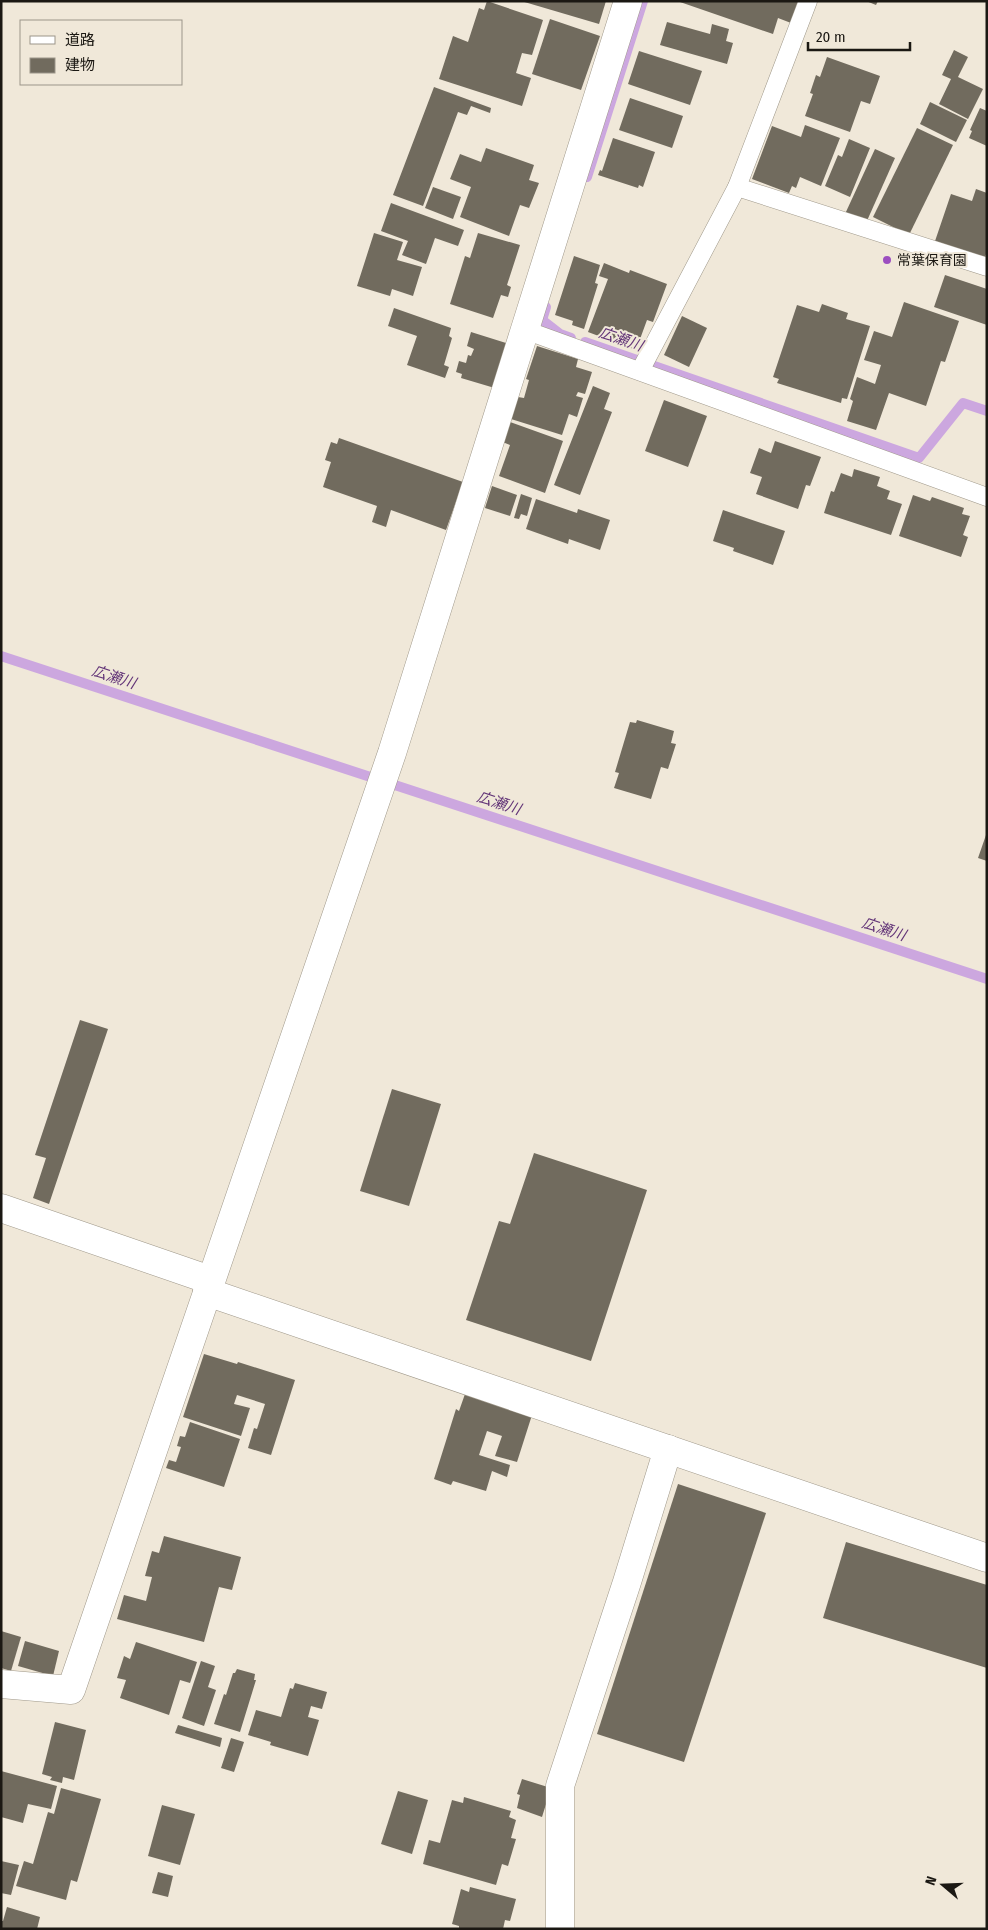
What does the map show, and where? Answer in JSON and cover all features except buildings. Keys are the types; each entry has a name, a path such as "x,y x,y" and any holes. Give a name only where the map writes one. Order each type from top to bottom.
{"street":[{"path":"1,1684 71,1690 392,753 628,1"},
{"path":"1,1208 209,1286 668,1449 987,1558"},
{"path":"560,1929 560,1786 627,1582 668,1449"}],"lane":[{"path":"640,371 737,186 808,1"},
{"path":"737,186 987,267"},
{"path":"525,330 987,497"}],"waterway":[{"name":"広瀬川","path":"587,177 643,1"},
{"name":"広瀬川","path":"546,307 542,320 560,334 571,338"},
{"name":"広瀬川","path":"585,342 919,458 963,403 987,411"},
{"name":"広瀬川","path":"1,656 987,979"}],"place":[{"name":"常葉保育園","path":"887,260"}]}
